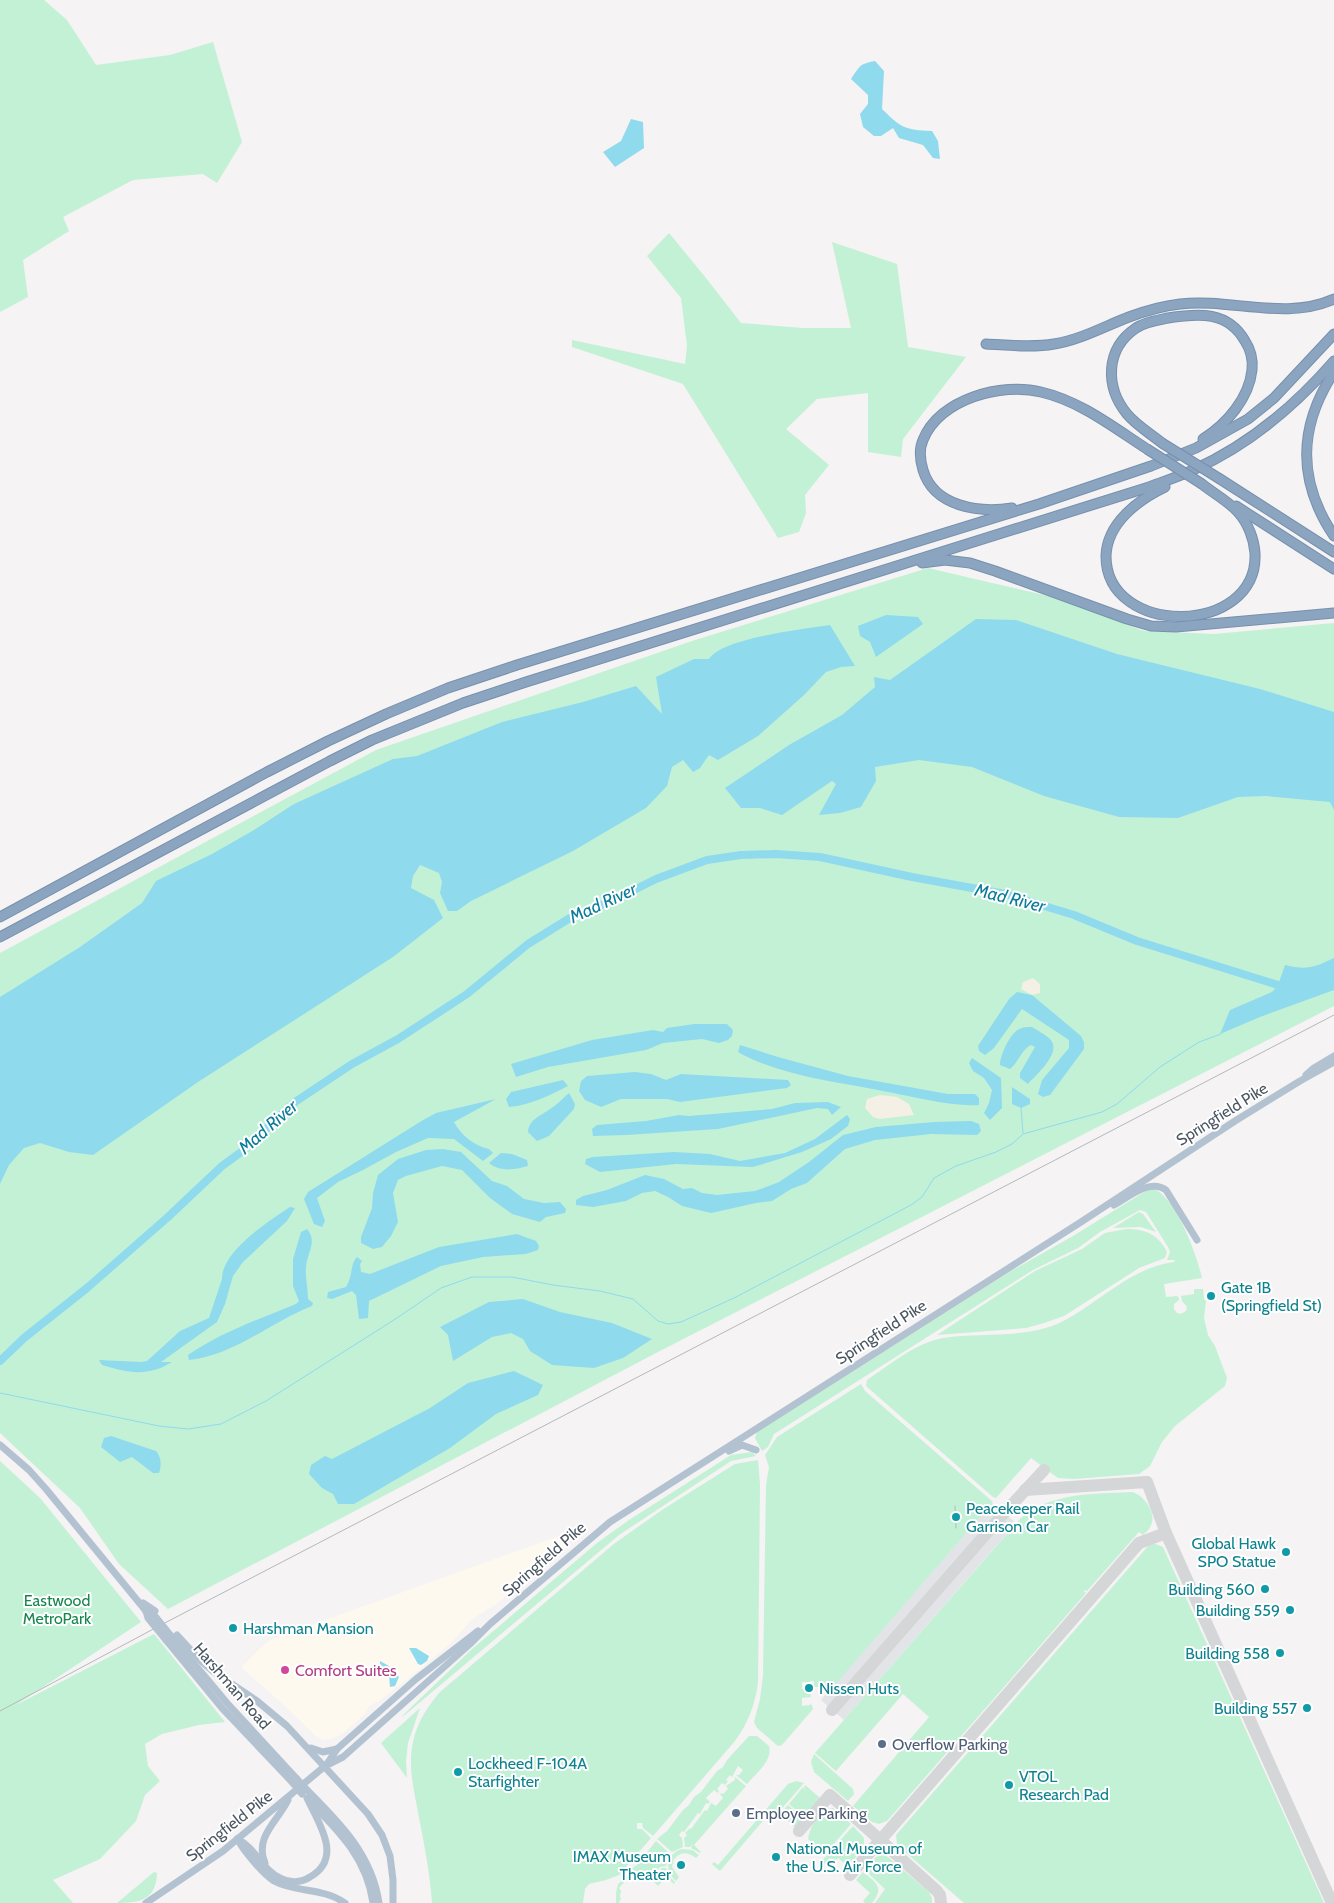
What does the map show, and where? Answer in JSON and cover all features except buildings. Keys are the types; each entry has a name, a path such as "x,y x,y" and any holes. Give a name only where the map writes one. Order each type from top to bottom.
{"highway":[{"path":"986,344 1034,346 1055,344 1131,316 1182,304 1203,303 1305,309 1334,300"},
{"path":"1170,458 1210,435 1242,401 1251,384 1253,363 1248,346 1240,331 1226,321 1211,316 1192,314 1157,320 1137,327 1118,346 1111,363 1111,380 1116,398 1128,416 1162,443 1220,479 1334,552"},
{"path":"0,917 267,772 386,714 448,688 1039,504 1170,458 1204,444 1248,419 1274,398 1334,334"},
{"path":"1202,484 1238,512 1250,529 1255,546 1256,560 1252,577 1243,592 1231,602 1211,612 1190,616 1167,616 1146,610 1126,599 1112,582 1106,565 1106,548 1113,531 1128,511 1147,495 1222,456 1281,416 1311,388 1334,361"},
{"path":"1334,372 1315,404 1309,425 1307,447 1308,471 1313,496 1325,523 1334,536"},
{"path":"1039,504 1002,509 980,509 948,501 933,489 925,475 920,458 923,440 935,421 966,400 994,390 1017,389 1039,391 1053,395 1085,410 1334,569"},
{"path":"0,937 330,761 414,722 526,682 1146,488 1192,471"},
{"path":"878,572 922,562 945,560 970,563 995,570 1127,620 1151,626 1176,627 1334,613"}],"main road":[{"name":"Springfield Pike","path":"1300,1081 1314,1068 1334,1056"},
{"name":"Springfield Pike","path":"146,1903 238,1839 325,1766 343,1757 490,1624 610,1522 1300,1081 1334,1062"},
{"path":"1081,1222 1149,1186 1156,1185 1166,1190 1197,1240"},
{"name":"Harshman Road","path":"0,1445 29,1470 46,1489 146,1611 148,1618 171,1637 222,1708 295,1781 305,1794"},
{"path":"714,1455 724,1454 739,1445 756,1450"},
{"path":"136,1599 155,1611 171,1637 280,1720 308,1746 368,1814 382,1835 390,1856 393,1903"},
{"name":"Springfield Pike","path":"325,1766 337,1749 416,1679 466,1639 490,1624"},
{"path":"308,1746 323,1752 337,1749"},
{"path":"238,1839 246,1843 269,1870 281,1879 294,1882 313,1876 323,1865 327,1850 325,1835 305,1794"},
{"path":"305,1794 348,1841 365,1873 373,1903"},
{"path":"305,1794 341,1825 364,1856 372,1874 379,1903"},
{"path":"269,1870 262,1855 262,1843 267,1832 283,1811 289,1796"},
{"path":"238,1839 241,1847 261,1870 273,1880 284,1885 324,1893 345,1903"}],"shaded area":[{"path":"992,1503 1016,1523 844,1720 821,1700"},
{"path":"559,1536 568,1539 569,1546 495,1605 470,1621 453,1641 379,1701 369,1706 364,1715 342,1734 334,1738 324,1740 316,1736 241,1667 264,1644 275,1638"}],"green space":[{"path":"0,0 44,0 67,20 96,65 170,55 213,42 242,142 217,183 203,174 133,180 63,217 69,231 23,260 28,297 0,312"},
{"path":"669,233 741,323 803,328 851,328 832,242 897,264 908,347 966,357 903,439 901,457 868,452 868,393 817,399 786,429 829,465 805,495 806,513 799,532 778,538 683,384 572,347 572,340 685,364 687,346 681,298 647,256"},
{"path":"928,568 1057,598 1144,631 1214,634 1334,623 1334,1006 656,1353 168,1609 119,1564 80,1508 0,1433 0,953 376,750 692,641"},
{"path":"1156,1188 1171,1205 1185,1230 1196,1256 1202,1278 1164,1284 1166,1297 1177,1296 1179,1298 1174,1304 1174,1309 1177,1313 1181,1314 1186,1311 1187,1307 1182,1301 1181,1296 1194,1294 1194,1289 1203,1289 1206,1301 1204,1318 1208,1335 1215,1346 1227,1378 1225,1386 1175,1426 1162,1442 1150,1466 1139,1474 1074,1479 1058,1478 1031,1458 996,1498 866,1386 867,1380 903,1355 923,1345 943,1338 957,1336 1029,1332 1043,1329 1057,1324 1086,1308 1113,1288 1142,1272 1174,1262 1175,1260 1167,1260 1170,1252 1168,1247 1146,1212 1140,1210 1100,1232 1078,1248 1033,1270 774,1434 768,1447 762,1451 755,1438 757,1432 1011,1271 1073,1236 1149,1189"},
{"path":"1139,1212 1143,1214 1156,1232 1141,1227 1113,1228"},
{"path":"1126,1229 1139,1230 1155,1237 1167,1252 1165,1258 1139,1268 1064,1316 1044,1323 1026,1328 937,1335 1035,1271 1082,1249 1105,1233"},
{"path":"861,1384 865,1391 993,1502 833,1687 814,1687 814,1681 810,1681 809,1684 802,1682 802,1689 809,1689 811,1697 802,1698 802,1706 810,1705 811,1703 813,1709 782,1745 778,1746 757,1728 754,1722 760,1699 763,1675 766,1485 769,1467 765,1455 777,1437"},
{"path":"752,1452 756,1456 731,1461 619,1535 401,1717 471,1650 597,1543 629,1520 731,1455"},
{"path":"758,1460 760,1484 758,1683 750,1714 735,1741 653,1836 643,1828 642,1823 637,1823 637,1829 642,1829 651,1838 619,1875 589,1884 585,1889 583,1903 432,1903 428,1867 411,1767 413,1742 417,1728 431,1703 440,1692 615,1543 662,1510 735,1464"},
{"name":"Eastwood MetroPark","path":"0,1461 40,1498 141,1622 16,1705 154,1634 225,1722 199,1725 162,1734 145,1744 148,1766 160,1781 145,1795 136,1821 100,1859 53,1880 73,1903 0,1903"},
{"path":"1132,1492 1141,1497 1151,1510 1152,1520 1149,1529 1143,1535 1139,1532 1087,1591 1084,1591 1086,1593 887,1821 879,1824 872,1822 853,1806 929,1717 903,1694 836,1771 815,1753 1021,1518 1046,1503 1060,1499 1088,1494"},
{"path":"1153,1543 1163,1547 1324,1903 964,1903 897,1845 896,1835 1149,1545"},
{"path":"420,1708 408,1743 407,1778 381,1743"},
{"path":"749,1736 757,1736 769,1746 769,1757 766,1762 747,1784 736,1775 739,1775 743,1770 738,1766 732,1777 730,1775 726,1780 728,1781 725,1785 722,1783 717,1789 718,1793 714,1790 706,1798 710,1802 706,1803 700,1814 698,1813 684,1832 682,1831 679,1835 682,1838 683,1847 672,1852 657,1839 667,1831 694,1797 701,1792 717,1771 723,1767"},
{"path":"814,1754 853,1789 854,1794 848,1801 814,1772 811,1762"},
{"path":"735,1777 746,1786 694,1845 701,1852 691,1848 693,1844 690,1847 685,1847 684,1838 687,1835 685,1833 691,1829 705,1810 707,1811 711,1803 716,1806 723,1798 720,1794 723,1794 728,1789 726,1786 735,1780"},
{"path":"796,1781 804,1783 778,1813 773,1809 720,1871 712,1864 714,1862 718,1865 788,1784"},
{"path":"805,1785 820,1798 804,1817 789,1804 803,1787 806,1792"},
{"path":"788,1805 803,1818 795,1827 780,1814"},
{"path":"833,1808 851,1824 825,1854 808,1839 819,1815"},
{"path":"853,1826 864,1838 864,1848 848,1866 838,1858 834,1862 830,1858 823,1866 820,1863"},
{"path":"656,1841 670,1854 666,1866 660,1867 650,1878 643,1872 637,1873 634,1871 619,1888 621,1899 620,1903 616,1903 618,1884 637,1865"},
{"path":"682,1849 692,1850 699,1855 696,1858 690,1854 682,1854 674,1859 672,1867 679,1877 676,1881 668,1867 670,1858"},
{"path":"883,1855 888,1857 929,1892 932,1903 875,1903 885,1889 866,1869 876,1857"},
{"path":"662,1868 666,1868 668,1875 675,1882 674,1884 666,1877 658,1886 652,1880"},
{"path":"154,1872 157,1873 156,1882 150,1894 140,1901 117,1903"},
{"path":"863,1872 875,1882 878,1889 876,1898 872,1903 865,1903 863,1901 870,1893 856,1880"}],"sand":[{"path":"1033,978 1040,984 1040,993 1032,995 1021,989 1023,982"},
{"path":"880,1095 897,1097 909,1104 914,1115 880,1119 873,1117 865,1108 867,1099"}],"water":[{"path":"875,61 884,71 882,109 904,127 932,131 938,141 940,159 933,158 923,145 899,138 893,128 881,136 874,136 863,127 860,114 868,104 868,95 851,79 860,66"},
{"path":"631,119 643,122 644,148 615,167 603,152 621,141"},
{"path":"886,615 918,617 923,624 876,657 870,642 860,636 858,626"},
{"path":"976,619 1016,620 1117,654 1260,689 1334,712 1334,810 1330,802 1266,796 1238,797 1178,818 1119,817 1044,796 972,767 919,760 875,767 876,781 861,807 840,813 819,815 836,784 832,781 782,815 760,808 741,808 725,788 789,745 842,715 875,687 874,677 890,680"},
{"path":"830,625 855,666 841,667 826,672 804,695 758,736 718,760 709,755 700,768 693,772 683,760 672,767 667,786 646,808 573,851 471,901 457,911 448,911 440,893 442,882 439,873 420,865 413,876 411,888 434,900 443,918 393,957 198,1082 93,1155 69,1152 40,1143 24,1148 9,1165 0,1184 0,997 80,947 142,903 156,881 212,854 294,804 393,759 417,756 502,722 583,702 636,686 662,714 656,677 694,659 709,659 730,645 746,640"},
{"path":"1334,958 1334,990 1220,1034 1230,1010 1272,992 1278,985 1285,965 1310,967"},
{"path":"1017,992 1032,995 1081,1036 1084,1042 1084,1049 1050,1095 1043,1097 1038,1094 1042,1080 1069,1048 1069,1040 1022,1009 994,1048 985,1055 979,1051 978,1046 1009,999"},
{"path":"694,1024 727,1024 733,1030 732,1036 728,1040 719,1043 702,1039 663,1043 646,1050 548,1067 516,1077 511,1064 592,1040 653,1030 663,1032 667,1028"},
{"path":"1032,1027 1049,1038 1053,1043 1053,1049 1048,1062 1028,1084 1020,1078 1020,1073 1035,1047 1031,1045 1028,1047 1010,1069 1000,1065 1005,1047 1013,1034 1020,1029"},
{"path":"740,1045 848,1076 948,1094 975,1094 979,1098 979,1105 957,1105 933,1101 792,1073 738,1052"},
{"path":"972,1058 1001,1078 1002,1108 990,1120 984,1113 992,1090 984,1078 973,1071 969,1063"},
{"path":"635,1072 651,1074 666,1080 681,1074 788,1080 791,1085 787,1088 680,1102 667,1099 621,1099 601,1107 585,1100 579,1091 581,1081 587,1076"},
{"path":"563,1080 568,1086 532,1102 509,1107 506,1099 511,1092"},
{"path":"1012,1087 1030,1099 1030,1104 1021,1108 1012,1104"},
{"path":"569,1093 575,1104 574,1109 549,1136 537,1141 528,1132 531,1124"},
{"path":"496,1099 454,1122 468,1139 489,1149 493,1153 483,1161 454,1139 428,1138 338,1182 317,1198 325,1221 322,1227 314,1224 304,1199 308,1192 436,1113"},
{"path":"828,1102 841,1107 832,1115 828,1109 817,1108 718,1129 593,1136 592,1129 597,1125 646,1121 679,1115 689,1116 772,1109 795,1103"},
{"path":"847,1115 850,1119 848,1126 831,1139 802,1152 753,1167 676,1164 600,1172 585,1164 586,1159 593,1157 674,1152 710,1154 740,1161 785,1153 815,1139"},
{"path":"971,1121 979,1124 981,1131 977,1135 931,1134 875,1140 845,1149 807,1183 791,1189 772,1201 711,1213 682,1206 655,1191 642,1193 626,1201 593,1207 576,1205 576,1200 583,1196 607,1190 645,1175 664,1179 683,1189 692,1188 702,1193 717,1195 755,1191 779,1182 809,1162 843,1135 876,1127"},
{"path":"443,1149 461,1152 492,1181 507,1186 524,1199 544,1203 560,1202 566,1209 565,1213 546,1217 540,1222 512,1214 490,1198 462,1170 442,1166 398,1180 393,1193 398,1222 391,1236 382,1247 373,1249 361,1243 361,1237 372,1208 373,1193 378,1175 398,1159 426,1150"},
{"path":"501,1153 512,1154 527,1160 528,1166 507,1169 498,1168 489,1163"},
{"path":"290,1207 295,1208 287,1221 243,1262 233,1276 225,1304 217,1322 161,1362 172,1362 146,1372 129,1372 102,1365 99,1360 147,1361 180,1331 209,1318 229,1258 259,1228"},
{"path":"307,1229 312,1238 306,1275 308,1299 313,1303 312,1306 221,1352 189,1360 188,1355 213,1340 299,1301 293,1286 293,1259 301,1232"},
{"path":"517,1234 536,1241 539,1246 538,1250 526,1254 483,1257 441,1266 369,1301 368,1318 359,1319 356,1295 352,1291 332,1299 327,1298 328,1292 346,1287 350,1279 353,1263 357,1257 362,1261 360,1264 361,1272 370,1274 439,1247"},
{"path":"523,1299 560,1312 612,1323 652,1339 623,1358 594,1368 552,1365 530,1351 523,1339 511,1333 492,1337 453,1361 448,1335 440,1327 489,1302"},
{"path":"514,1371 543,1385 538,1395 496,1414 450,1448 354,1504 338,1504 333,1494 322,1488 309,1474 311,1465 325,1456 332,1459 430,1408 468,1383"},
{"path":"111,1436 156,1451 160,1461 159,1473 153,1473 132,1457 120,1462 101,1447 104,1438"},
{"path":"409,1648 416,1648 429,1656 427,1661 421,1665 418,1664"},
{"path":"380,1661 389,1666 399,1677 395,1686 390,1687 389,1675 380,1667"}],"waterway":[{"name":"Mad River","path":"0,1361 24,1338 87,1288 168,1217 222,1166 244,1150 295,1102 352,1064 398,1039 467,994 528,944 570,918 616,899 656,879 707,860 741,855 776,854 820,857 912,877 1005,894 1074,915 1137,941 1278,985 1287,985"},
{"path":"0,1393 159,1426 188,1429 221,1424 266,1401 441,1288 472,1277 512,1277 600,1291 633,1299 658,1321 668,1324 681,1322 734,1298 911,1205 922,1197 934,1178 956,1166 996,1152 1012,1144 1023,1134 1102,1112 1117,1104 1160,1067 1199,1042 1221,1034"},
{"path":"1021,1108 1023,1133"}],"taxiway":[{"path":"832,1710 1044,1470"},
{"path":"1025,1490 1147,1482 1166,1533 1332,1903"},
{"path":"850,1875 1139,1543 1166,1533"},
{"path":"799,1831 830,1795 937,1891 940,1895 941,1903"}],"railway":[{"path":"0,1711 159,1626 1334,1015"},
{"path":"955,1506 956,1528"}],"place":[{"name":"Gate 1B (Springfield St)","path":"1211,1296"},
{"name":"Peacekeeper Rail Garrison Car","path":"956,1517"},
{"name":"Global Hawk SPO Statue","path":"1286,1552"},
{"name":"Building 560","path":"1265,1589"},
{"name":"Building 559","path":"1290,1610"},
{"name":"Harshman Mansion","path":"233,1628"},
{"name":"Building 558","path":"1280,1653"},
{"name":"Comfort Suites","path":"285,1670"},
{"name":"Nissen Huts","path":"809,1688"},
{"name":"Building 557","path":"1307,1708"},
{"name":"Overflow Parking","path":"882,1744"},
{"name":"Lockheed F-104A Starfighter","path":"458,1772"},
{"name":"VTOL Research Pad","path":"1009,1785"},
{"name":"Employee Parking","path":"736,1813"},
{"name":"National Museum of the U.S. Air Force","path":"776,1857"},
{"name":"IMAX Museum Theater","path":"681,1865"}]}
